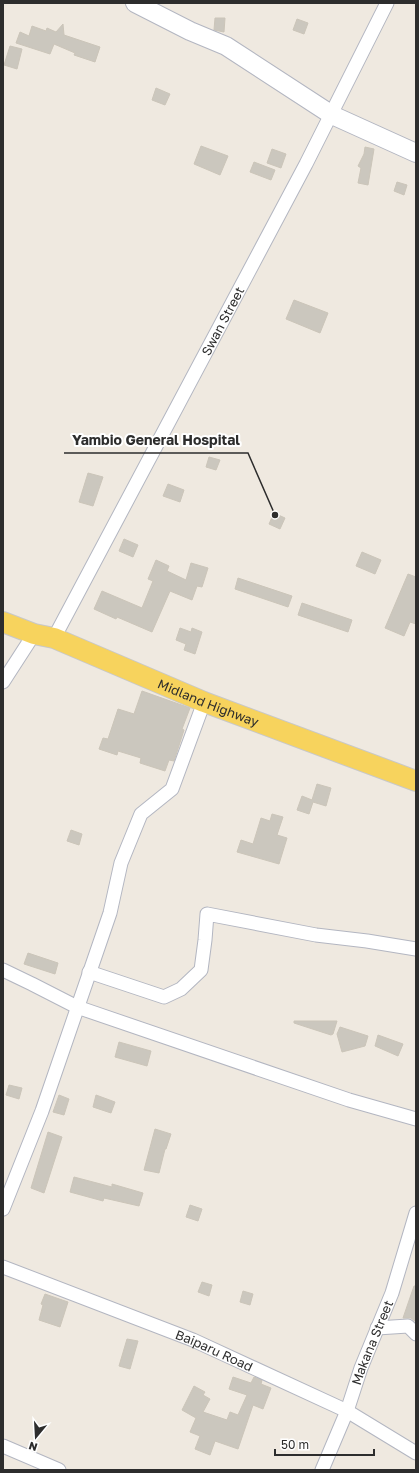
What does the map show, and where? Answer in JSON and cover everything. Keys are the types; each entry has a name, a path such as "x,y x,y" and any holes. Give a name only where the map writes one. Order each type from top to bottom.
{"main road":[{"name":"Midland Highway","path":"3,622 34,634 54,638 204,702 416,781"}],"street":[{"path":"135,3 190,31 226,46 332,115 416,154"},
{"name":"Swan Street","path":"54,638 332,115 387,3"},
{"path":"3,682 34,634"},
{"path":"3,1209 42,1111 90,972 110,913 121,863 141,814 172,789 204,702"},
{"path":"90,972 164,997 181,989 201,970 206,940 207,914 316,935 416,949"},
{"path":"3,970 77,1007 349,1100 416,1119"},
{"name":"Makana Street","path":"322,1470 347,1411 361,1368 392,1293 416,1213"},
{"name":"Baiparu Road","path":"3,1267 193,1340 347,1411 416,1453"},
{"path":"377,1328 408,1326 416,1334"},
{"path":"3,1446 59,1470"}],"building":[{"path":"215,18 225,18 224,32 214,30"},
{"path":"297,19 308,23 304,34 293,30"},
{"path":"63,24 64,35 100,47 95,62 74,55 75,53 54,44 50,54 16,43 20,32 29,36 32,26 46,31 47,28 56,32"},
{"path":"10,46 22,49 17,69 4,65"},
{"path":"156,88 170,94 165,105 152,100"},
{"path":"201,146 228,156 220,175 194,164"},
{"path":"365,147 374,149 368,185 358,183 361,168 358,166 364,154"},
{"path":"272,149 286,154 281,168 267,163"},
{"path":"254,162 275,170 271,180 250,172"},
{"path":"397,182 407,185 404,195 394,191"},
{"path":"294,300 328,313 320,333 286,319"},
{"path":"209,457 220,460 216,470 206,467"},
{"path":"88,473 103,477 93,506 79,502"},
{"path":"168,484 184,490 180,502 163,496"},
{"path":"274,513 285,518 280,529 269,524"},
{"path":"124,539 138,545 133,557 119,551"},
{"path":"362,552 381,560 375,574 356,566"},
{"path":"156,560 169,566 167,571 186,580 191,563 208,568 202,587 197,586 192,600 170,591 152,632 94,609 102,591 142,608 153,581 148,579"},
{"path":"408,574 416,577 416,624 410,622 404,636 385,628"},
{"path":"238,578 292,596 288,607 235,589"},
{"path":"302,603 352,620 348,632 298,615"},
{"path":"180,628 191,632 192,628 202,632 195,654 184,650 186,644 176,640"},
{"path":"142,691 190,708 182,729 184,730 174,761 169,760 165,771 140,763 141,758 118,751 117,755 99,749 103,738 108,739 118,709 134,714"},
{"path":"317,784 331,788 326,806 313,802 309,814 297,810 302,796 312,800"},
{"path":"272,814 283,817 277,835 287,838 279,864 237,852 241,840 253,844 261,818 270,821"},
{"path":"71,830 82,834 79,845 67,841"},
{"path":"28,953 58,963 55,974 24,964"},
{"path":"294,1021 337,1021 333,1034 331,1035 294,1023"},
{"path":"340,1027 368,1036 365,1046 342,1052 337,1034"},
{"path":"378,1035 403,1044 398,1056 375,1046"},
{"path":"119,1042 151,1051 147,1066 115,1057"},
{"path":"9,1085 22,1088 19,1099 6,1095"},
{"path":"59,1095 69,1099 64,1115 53,1112"},
{"path":"96,1095 115,1102 111,1113 93,1107"},
{"path":"155,1129 171,1134 165,1149 159,1173 144,1170"},
{"path":"48,1132 62,1137 44,1193 31,1188"},
{"path":"74,1177 112,1187 112,1184 143,1193 139,1206 104,1198 103,1201 70,1192"},
{"path":"190,1205 202,1209 198,1221 186,1217"},
{"path":"202,1282 212,1285 209,1296 198,1292"},
{"path":"414,1286 416,1286 416,1322 411,1318 403,1318"},
{"path":"243,1291 253,1294 250,1305 240,1302"},
{"path":"45,1294 68,1302 60,1327 39,1320 43,1305 41,1304"},
{"path":"127,1339 138,1341 130,1369 119,1366"},
{"path":"233,1377 251,1383 254,1377 262,1380 261,1384 271,1388 263,1409 253,1405 238,1449 215,1441 210,1455 195,1449 200,1436 190,1432 196,1418 182,1410 194,1386 205,1392 203,1395 210,1399 203,1412 227,1420 230,1412 238,1415 247,1395 229,1389"}],"place":[{"name":"Yambio General Hospital","path":"275,515"}]}
